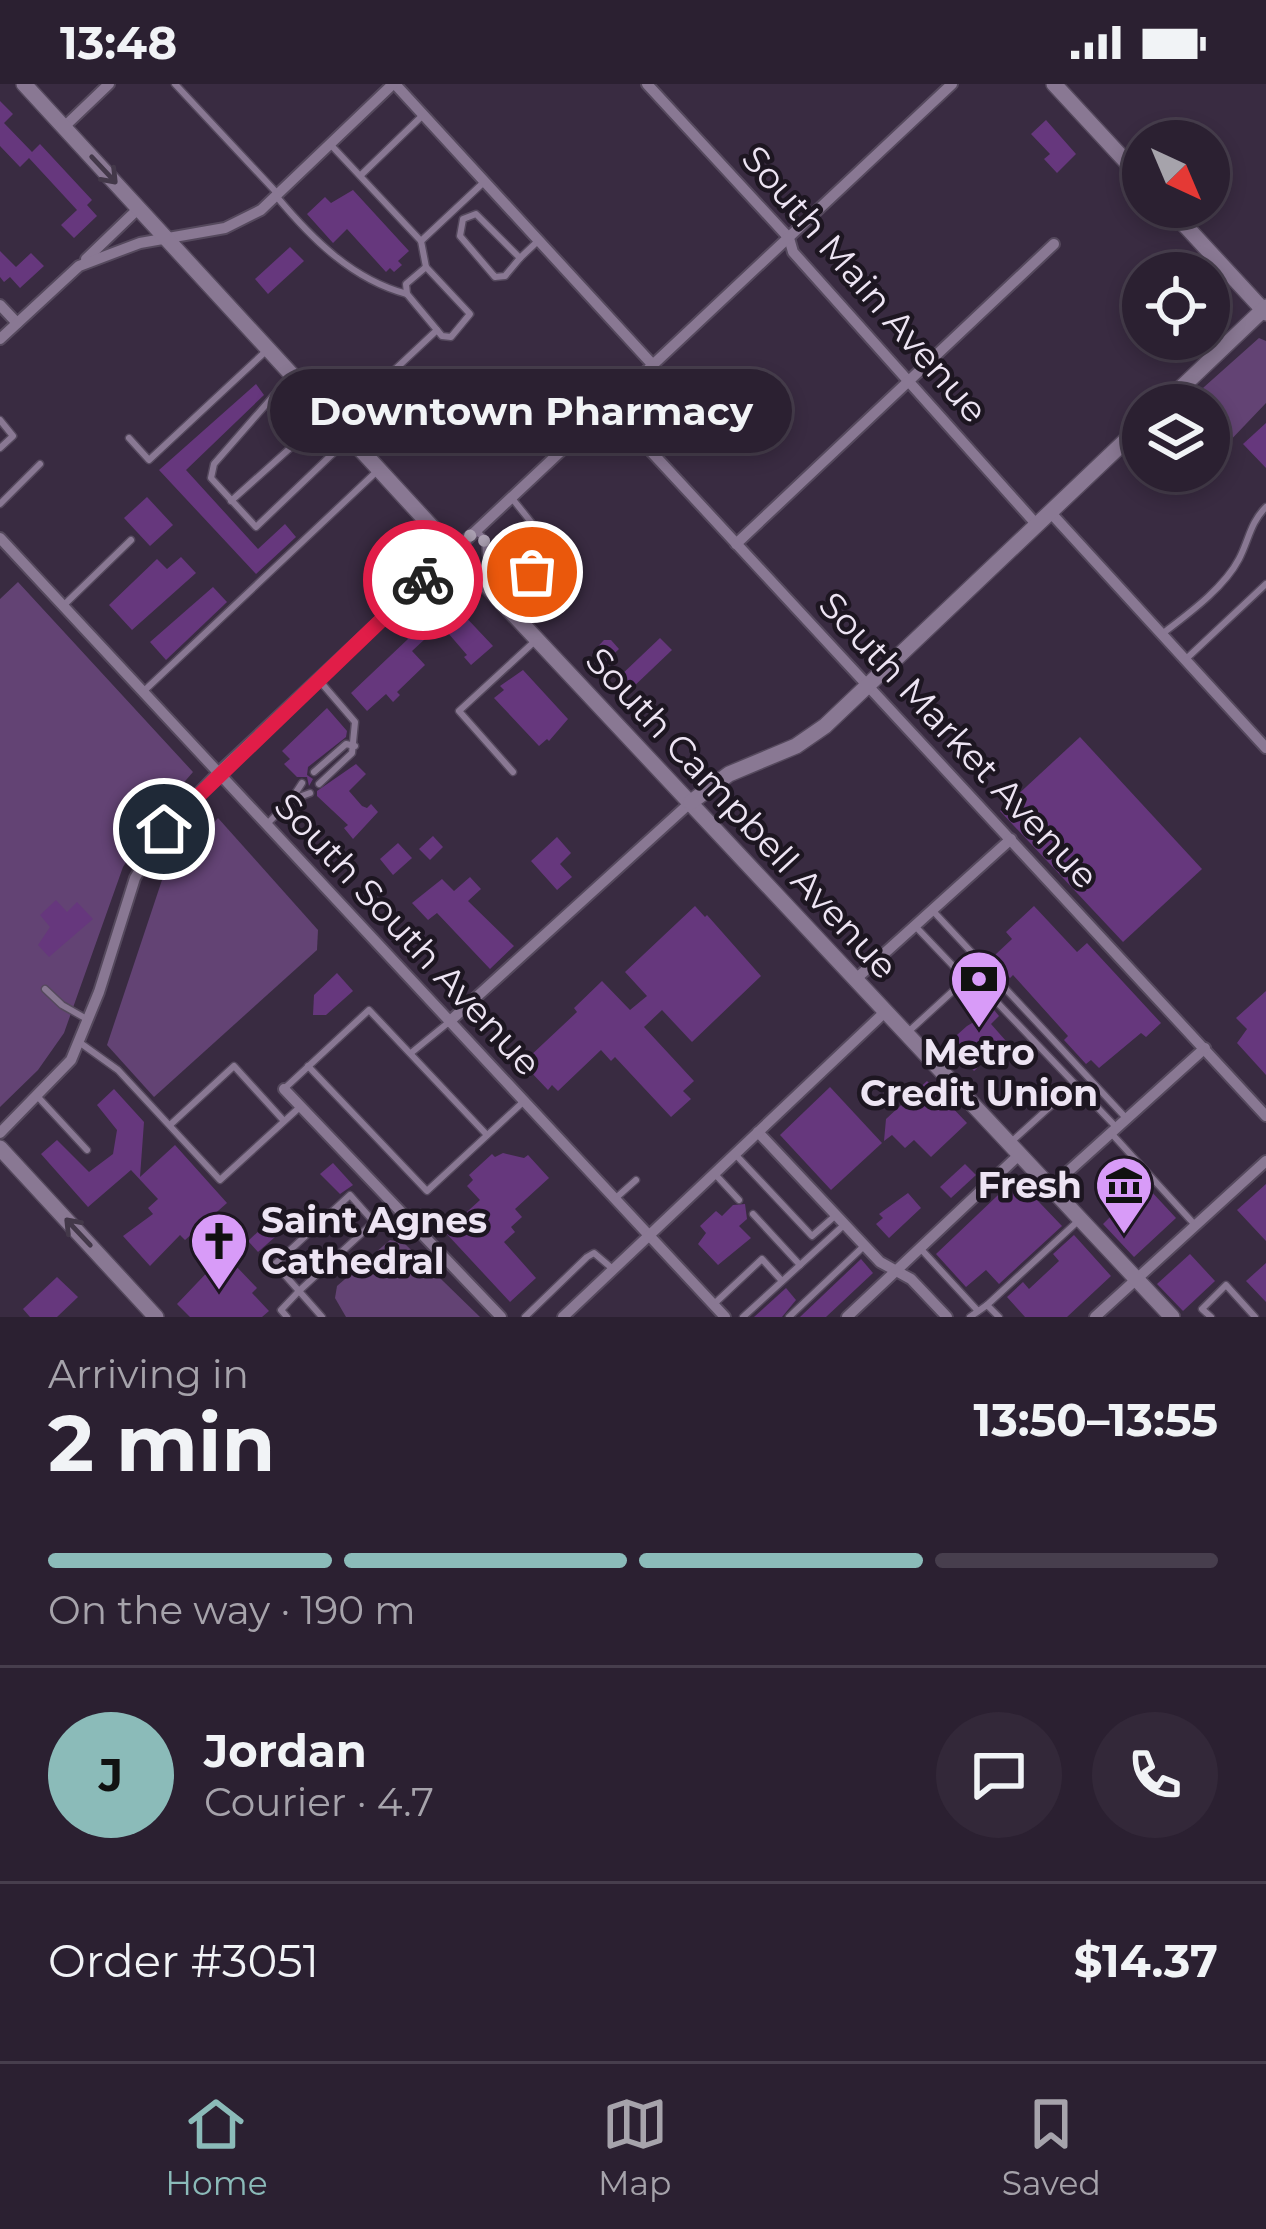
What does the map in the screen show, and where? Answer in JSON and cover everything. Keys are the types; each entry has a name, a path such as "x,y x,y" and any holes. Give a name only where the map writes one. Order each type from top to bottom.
{"main road":[{"name":"South Campbell Avenue","path":"24,84 1172,1317"},
{"path":"1054,84 1122,157"},
{"path":"1186,384 1265,310 1188,228"},
{"path":"691,802 729,774 812,736 1122,444"},
{"path":"0,1148 156,1317"}],"street":[{"path":"64,127 109,84"},
{"path":"79,266 107,252 225,228 261,210 394,84 652,364"},
{"name":"South Main Avenue","path":"647,84 789,238 793,251 1037,525"},
{"path":"0,1133 70,1060 89,1019 135,878 164,829 952,84"},
{"path":"0,339 139,208"},
{"path":"736,544 1054,244"},
{"path":"0,305 17,323"},
{"name":"South Market Avenue","path":"608,405 1266,1116"},
{"path":"1050,512 1266,748"},
{"name":"South South Avenue","path":"0,538 724,1317"},
{"path":"449,1022 691,802"},
{"path":"857,978 1011,839"},
{"path":"563,1317 886,1011"},
{"path":"1051,1187 1205,1048"},
{"path":"284,1089 501,1317"},
{"path":"758,1132 880,1262 911,1279 947,1317"},
{"path":"847,1317 1015,1149"},
{"path":"1095,1317 1266,1160"}],"lane":[{"path":"175,84 315,237 358,274 406,294 437,330 451,337 470,314 426,267 421,241 330,144"},
{"path":"360,176 423,115"},
{"path":"421,241 484,181"},
{"path":"454,210 463,219"},
{"path":"463,219 482,216 520,258"},
{"path":"463,219 460,236 464,244 496,277 506,276 539,240"},
{"path":"406,294 406,284 426,267"},
{"path":"231,501 437,330"},
{"path":"129,438 149,460 269,348"},
{"path":"292,374 214,464 211,478 231,501 256,527 350,437"},
{"path":"0,420 13,436 0,448"},
{"path":"0,504 40,464"},
{"path":"143,693 379,469"},
{"path":"492,591 506,578 525,577 542,553 536,527 511,497"},
{"path":"1162,634 1232,569 1251,527 1266,508"},
{"path":"476,530 484,540 486,555 506,578"},
{"path":"62,606 130,540"},
{"path":"472,569 486,555"},
{"path":"1185,660 1266,584"},
{"path":"513,772 459,711 537,639"},
{"path":"318,680 355,722 355,746 319,784"},
{"path":"314,772 346,744 355,746"},
{"path":"266,825 302,783"},
{"path":"291,800 310,793"},
{"path":"932,909 1195,1225"},
{"path":"914,925 977,991 992,997 1118,1127"},
{"path":"907,1034 967,980"},
{"path":"45,989 62,1005 89,1019"},
{"path":"284,1089 369,1010 487,1135"},
{"path":"411,1053 449,1022"},
{"path":"79,1042 118,1070 220,1180 301,1106"},
{"path":"170,1125 234,1066 284,1121"},
{"path":"308,1066 427,1191 524,1102"},
{"path":"1015,1149 1074,1085"},
{"path":"38,1097 87,1150"},
{"path":"735,1154 812,1236 840,1219"},
{"path":"714,1173 739,1200"},
{"path":"615,1199 635,1180"},
{"path":"287,1317 281,1310 299,1291 374,1222 350,1196 275,1264 299,1291 322,1317"},
{"path":"370,1218 391,1199"},
{"path":"753,1214 800,1265"},
{"path":"742,1317 800,1265 840,1219"},
{"path":"920,1248 974,1314 1081,1219"},
{"path":"789,1317 865,1245"},
{"path":"525,1317 594,1253 614,1270"},
{"path":"713,1305 762,1259 782,1281"},
{"path":"1210,1317 1202,1309 1226,1285 1256,1317"},
{"path":"987,1305 999,1317"}],"shaded area":[{"path":"1259,338 1266,341 1266,403 1230,441 1230,384 1207,384"},
{"path":"18,582 193,772 159,811 123,867 64,1033 38,1070 0,1107 0,599"},
{"path":"218,818 318,930 317,950 154,1097 107,1045 162,880"},
{"path":"390,1240 404,1243 480,1317 346,1317 335,1298 337,1286"}],"building":[{"path":"0,101 13,114 4,123 32,152 40,144 92,200 87,205 97,216 74,238 61,225 77,210 29,158 20,167 0,146"},
{"path":"1046,120 1076,154 1057,173 1044,159 1050,154 1031,134"},
{"path":"353,190 409,251 394,272 390,268 386,272 347,229 333,243 307,214 325,197 331,203"},
{"path":"290,247 304,261 268,294 255,279"},
{"path":"0,251 16,267 31,253 44,266 20,288 10,277 4,282 0,277"},
{"path":"256,384 264,395 186,470 258,549 285,524 296,537 256,574 159,470"},
{"path":"1266,423 1266,468 1243,444"},
{"path":"147,497 173,525 150,546 124,518"},
{"path":"513,540 530,557 521,570 502,551"},
{"path":"181,557 196,573 132,630 109,605 157,559 167,569"},
{"path":"213,587 227,602 166,660 150,642"},
{"path":"422,607 439,626 412,651 425,665 393,702 386,694 367,711 351,693 408,639 398,629"},
{"path":"460,611 493,646 471,665 442,626"},
{"path":"660,638 672,650 630,690 618,678"},
{"path":"604,640 611,640 619,649 603,664 592,653"},
{"path":"523,670 568,719 539,746 494,698 504,690 500,686"},
{"path":"327,708 347,731 346,737 308,767 307,775 313,779 309,786 307,777 297,777 284,764 290,759 282,751"},
{"path":"1080,737 1202,869 1123,942 1000,811"},
{"path":"356,764 366,774 349,791 362,806 371,804 378,812 353,839 344,828 348,825 317,791"},
{"path":"433,836 443,847 430,860 419,849"},
{"path":"557,837 571,853 560,864 572,877 557,890 531,861"},
{"path":"398,843 412,858 393,875 380,859"},
{"path":"470,877 481,889 468,901 514,946 490,969 437,913 428,920 412,903 442,879 454,891"},
{"path":"56,900 67,912 77,902 93,919 49,957 38,945 50,927 40,915"},
{"path":"695,906 761,976 692,1042 662,1010 644,1027 694,1081 683,1091 691,1099 671,1117 615,1057 611,1061 601,1050 558,1091 552,1085 548,1090 527,1068 532,1063 528,1058 602,981 630,1010 647,996 625,972"},
{"path":"1034,906 1077,952 1087,943 1161,1023 1146,1037 1141,1033 1099,1068 1091,1060 1086,1064 1064,1040 1068,1036 1013,975 1010,978 996,964 1000,961 995,955 1012,939 1006,932"},
{"path":"337,973 353,991 326,1015 313,1015 314,995"},
{"path":"1266,991 1266,1075 1237,1043 1247,1029 1236,1018"},
{"name":"Metro Credit Union","path":"994,1010 999,1016 991,1024 1006,1041 974,1071 948,1043"},
{"path":"927,1081 967,1123 931,1157 914,1140 905,1148 892,1135 884,1141 886,1119"},
{"path":"830,1087 882,1143 831,1190 780,1135"},
{"path":"114,1089 144,1122 140,1177 175,1145 227,1203 185,1240 180,1235 150,1266 123,1236 153,1214 148,1208 158,1199 131,1170 88,1207 41,1154 57,1140 89,1172 113,1154 117,1130 97,1105"},
{"path":"492,1154 528,1155 549,1178 515,1209 522,1217 504,1242 536,1278 510,1302 445,1232 480,1200 467,1186 473,1180 469,1175"},
{"path":"333,1163 353,1185 340,1194 320,1174"},
{"path":"965,1164 976,1175 951,1198 940,1187"},
{"path":"1136,1175 1176,1218 1134,1257 1103,1224 1138,1199 1125,1185"},
{"path":"1016,1178 1062,1226 999,1284 986,1270 966,1287 936,1254"},
{"path":"1266,1184 1266,1241 1237,1210"},
{"path":"908,1193 921,1208 889,1238 876,1224 883,1218 879,1214"},
{"path":"745,1204 747,1219 739,1226 751,1238 718,1265 698,1244 706,1233 700,1226 716,1211 722,1216 733,1205"},
{"path":"274,1217 284,1229 258,1252 248,1241"},
{"path":"1074,1235 1111,1276 1067,1317 1025,1317 1007,1297 1023,1282 1029,1289 1059,1261 1053,1254"},
{"path":"1190,1254 1215,1281 1183,1311 1157,1284"},
{"path":"861,1259 873,1273 826,1317 800,1317"},
{"name":"Saint Agnes Cathedral","path":"217,1262 227,1271 234,1264 257,1288 252,1293 269,1311 262,1317 190,1317 177,1304"},
{"path":"1266,1263 1266,1302 1246,1281"},
{"path":"57,1277 78,1297 57,1317 30,1317 23,1309"},
{"path":"786,1288 796,1300 782,1317 754,1317"}],"way so far":[{"path":"423,580 476,530 484,540 486,555 506,578 532,572"}],"place":[{"name":"Downtown Pharmacy","path":"532,572"},
{"name":"Metro Credit Union","path":"979,1030"},
{"name":"Fresh","path":"1124,1236"},
{"name":"Saint Agnes Cathedral","path":"219,1292"}],"route":[{"path":"164,829 423,580"}]}
